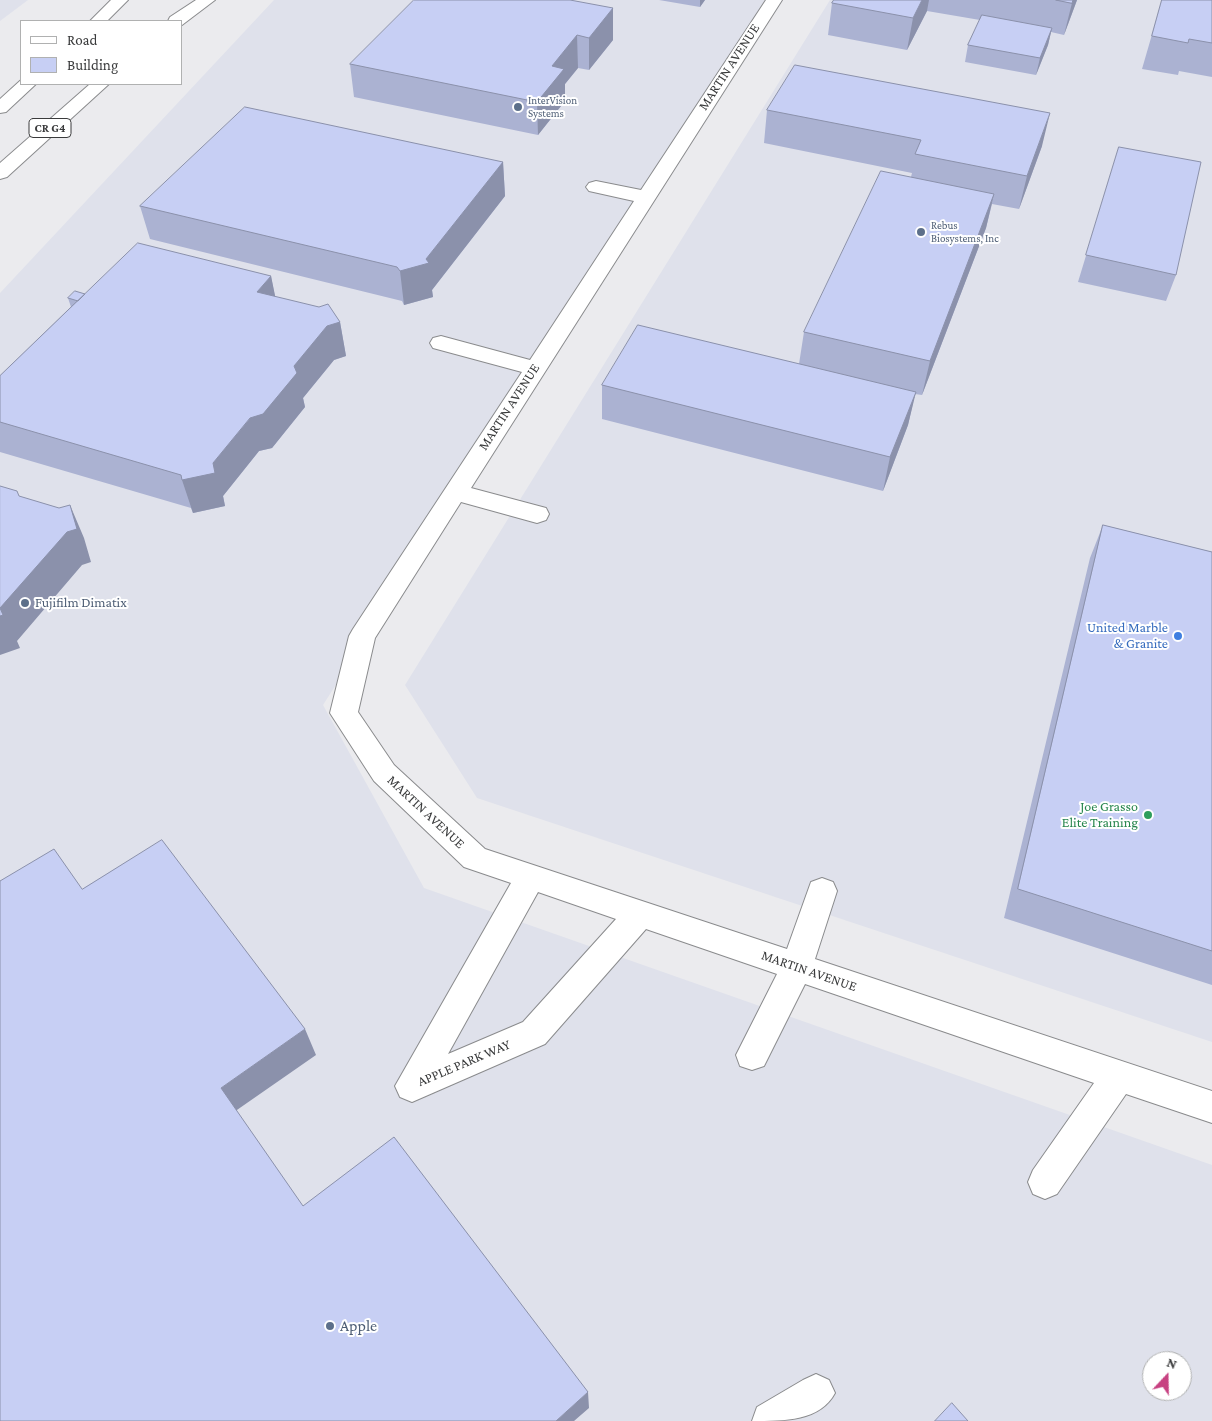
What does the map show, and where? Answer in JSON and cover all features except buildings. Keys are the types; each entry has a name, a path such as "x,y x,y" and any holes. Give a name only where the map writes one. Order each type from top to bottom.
{"main road":[{"path":"98,20 114,0"},
{"path":"98,20 120,0"},
{"path":"171,20 193,0"},
{"path":"177,20 206,0"},
{"name":"MARTIN AVENUE","path":"774,0 362,636 344,712 384,774 475,858 1212,1107"},
{"path":"0,108 26,85"},
{"name":"CR G4","path":"0,173 99,85"},
{"path":"596,187 644,198"},
{"path":"441,343 534,368"},
{"path":"455,492 537,514"},
{"name":"APPLE PARK WAY","path":"532,877 412,1086 534,1033 640,914"},
{"path":"752,1055 797,967 822,891"},
{"path":"1045,1182 1119,1076"},
{"path":"771,1421 816,1393"}],"shaded area":[{"path":"0,0 28,0 0,21"},
{"path":"274,0 772,0 323,705 424,888 1212,1165 1212,1421 0,1421 0,293"},
{"path":"830,0 1212,0 1212,1042 477,798 405,685"}],"place":[{"name":"InterVision Systems","path":"518,107"},
{"name":"Rebus Biosystems, Inc","path":"921,232"},
{"name":"Fujifilm Dimatix","path":"25,603"},
{"name":"United Marble & Granite","path":"1178,636"},
{"name":"Joe Grasso Elite Training","path":"1148,815"},
{"name":"Apple","path":"330,1326"}]}
